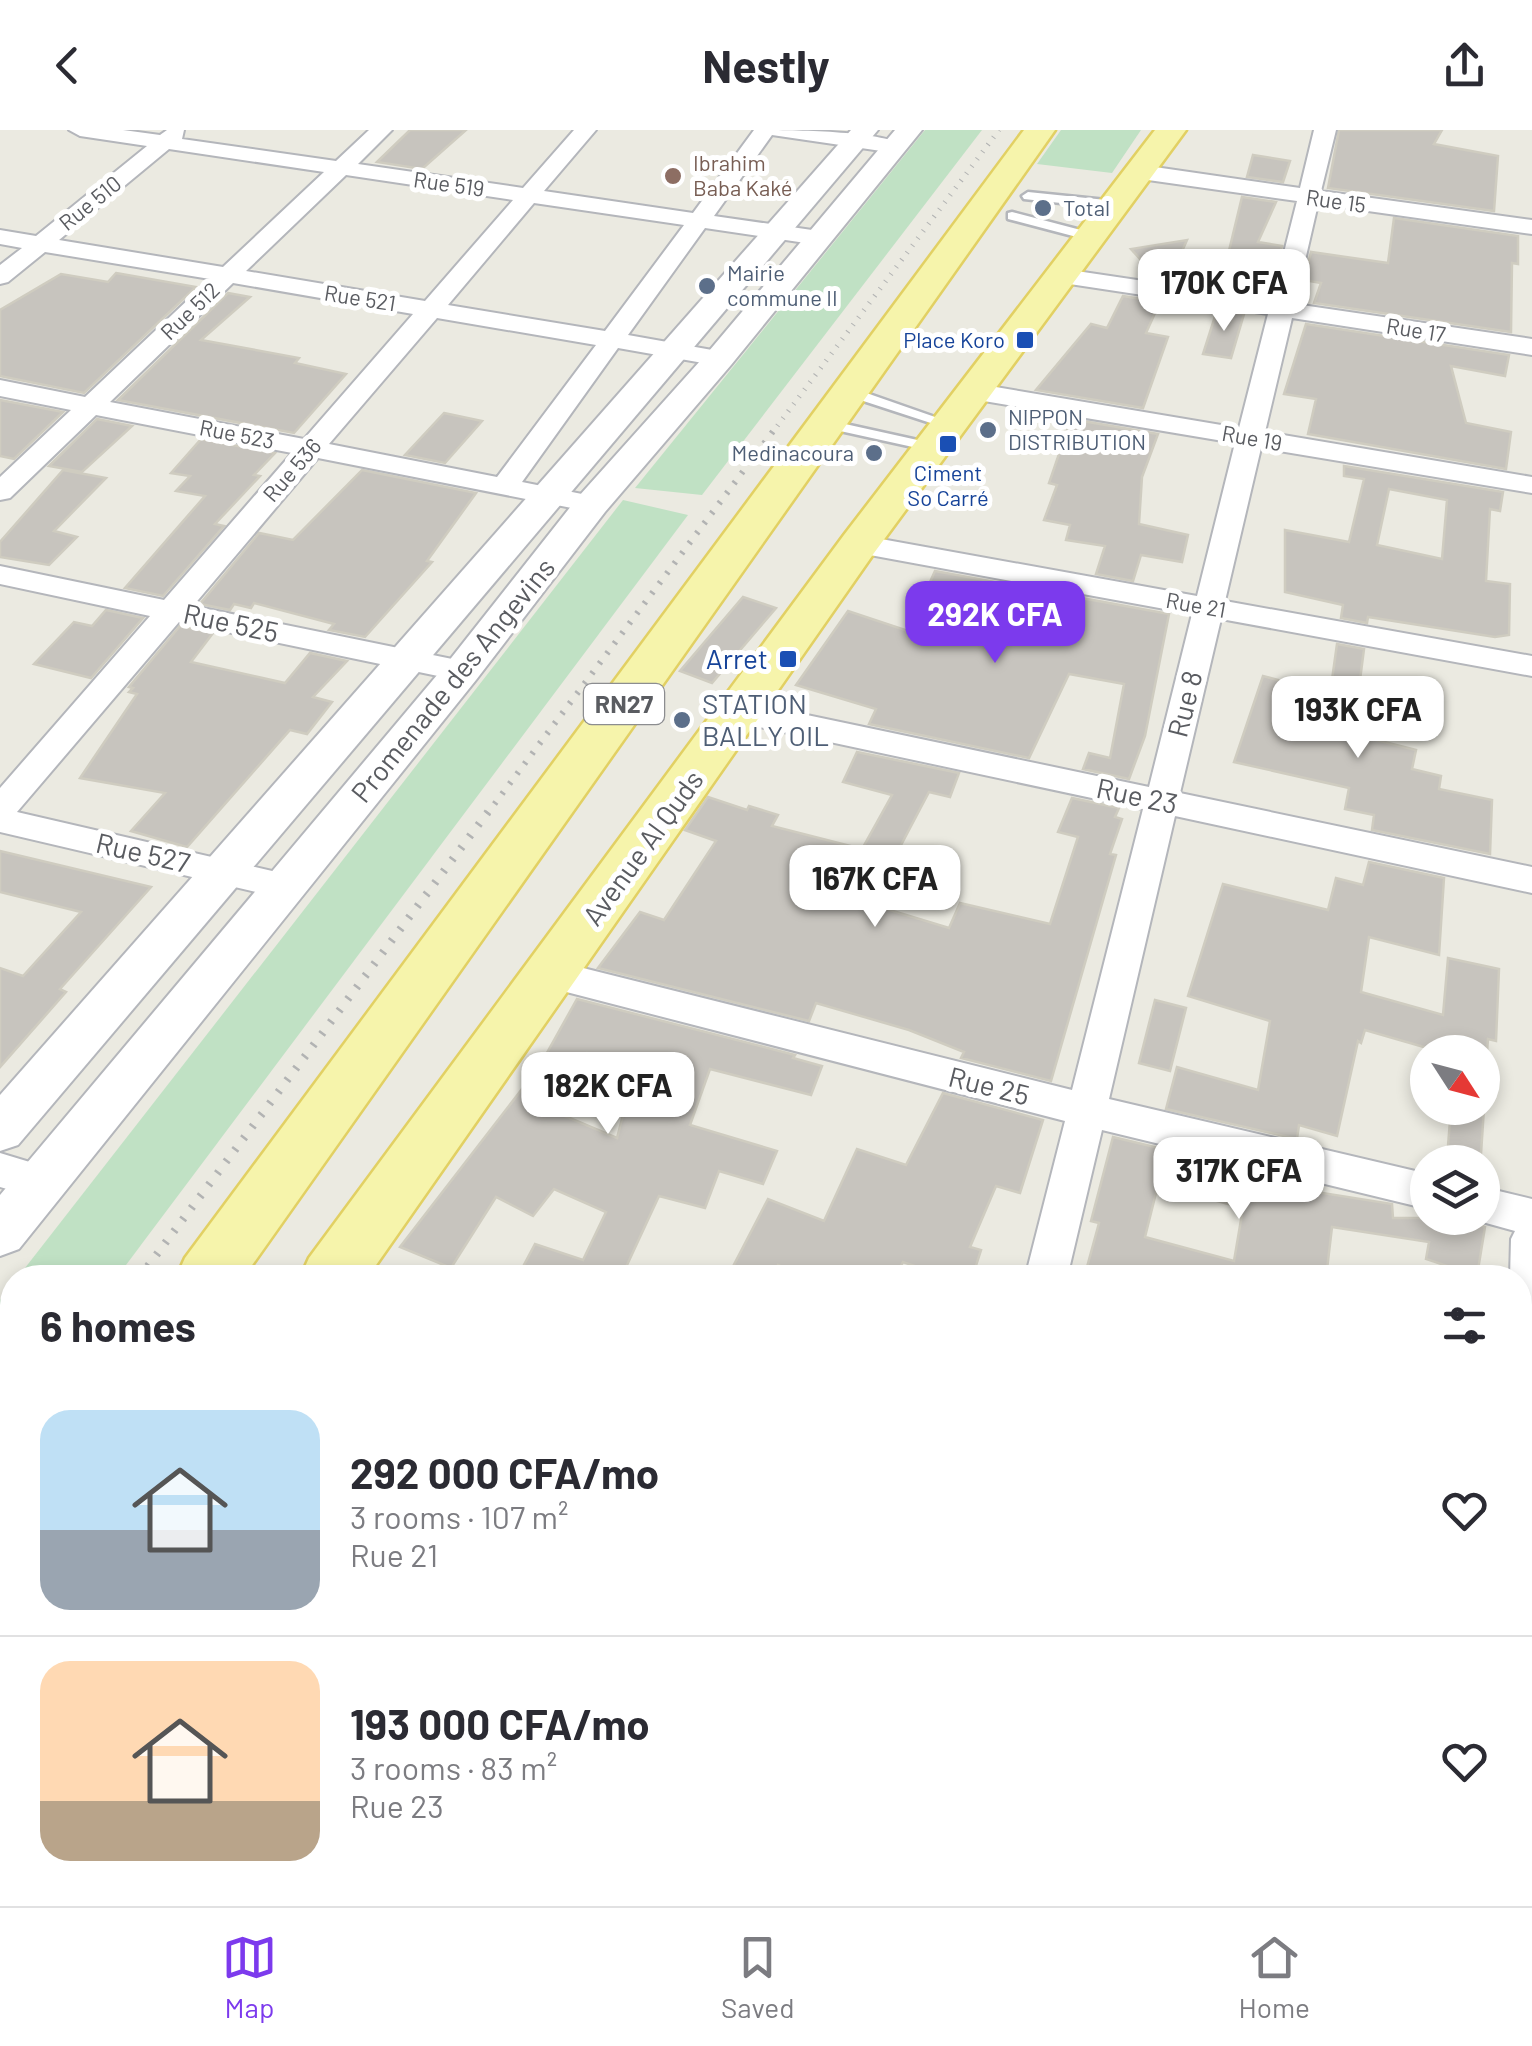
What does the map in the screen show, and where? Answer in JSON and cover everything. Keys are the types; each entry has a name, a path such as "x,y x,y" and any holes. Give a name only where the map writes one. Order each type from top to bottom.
{"main road":[{"name":"RN27","path":"217,1265 838,408 977,228 1021,182 1040,130"},
{"name":"Avenue Al Quds","path":"340,1265 860,544 922,422 1063,276 1171,130"}],"street":[{"name":"Rue 519","path":"80,130 172,136 340,168 819,238"},
{"name":"Rue 512","path":"0,492 380,130"},
{"name":"Rue 536","path":"0,810 585,130"},
{"path":"506,486 764,130"},
{"path":"777,130 881,137"},
{"name":"Rue 8","path":"1049,1265 1325,130"},
{"name":"Rue 510","path":"0,276 172,136"},
{"name":"Promenade des Angevins","path":"0,1130 778,232 881,137"},
{"name":"Promenade des Angevins","path":"0,1233 462,672 592,504 819,238 881,137"},
{"name":"Rue 15","path":"1116,205 1308,197 1532,227"},
{"name":"Rue 521","path":"0,237 720,358"},
{"name":"Rue 17","path":"1063,276 1532,347"},
{"name":"Rue 523","path":"0,388 592,504"},
{"name":"Rue 19","path":"922,422 1250,438 1532,486"},
{"name":"Rue 21","path":"860,544 1532,666"},
{"name":"Rue 525","path":"0,575 462,672"},
{"name":"Rue 23","path":"741,712 1532,880"},
{"name":"Rue 527","path":"0,820 286,886"},
{"name":"Rue 25","path":"551,974 1410,1188"},
{"path":"0,1170 42,1182"},
{"path":"1500,1210 1532,1217"},
{"path":"1531,1265 1532,1238"}],"lane":[{"path":"1021,182 1116,205"},
{"path":"1012,216 1116,205"},
{"path":"838,408 922,422"},
{"path":"838,408 922,422"}],"green space":[{"path":"925,130 982,130 702,495 635,488"},
{"path":"1061,130 1141,130 1112,173 1037,164"},
{"path":"623,500 688,515 126,1265 27,1265"}],"building":[{"path":"410,130 466,130 422,169 377,162"},
{"path":"1339,130 1442,130 1434,144 1498,156 1494,211 1328,188"},
{"path":"1253,155 1290,161 1283,182 1247,177"},
{"path":"1242,197 1276,202 1258,242 1282,246 1274,276 1259,273 1255,292 1220,288"},
{"path":"1394,218 1518,236 1518,264 1512,263 1511,332 1314,303 1321,283 1304,280 1311,252 1388,263"},
{"path":"1187,240 1169,281 1158,279 1131,249"},
{"path":"116,273 196,287 84,393 0,376 0,310 61,274 108,282"},
{"path":"228,293 250,297 201,340 299,358 295,363 346,374 294,433 118,400"},
{"path":"1123,296 1160,302 1146,333 1168,337 1143,408 1036,390 1091,324 1107,328"},
{"path":"1217,310 1244,314 1231,358 1203,354"},
{"path":"1306,324 1509,355 1505,376 1451,366 1466,423 1511,432 1506,469 1308,434 1316,399 1284,394"},
{"path":"0,400 63,412 14,459 0,456"},
{"path":"444,413 482,421 445,463 405,455"},
{"path":"97,419 132,426 82,472 49,466"},
{"path":"1071,419 1158,434 1142,477 1139,524 1188,535 1182,562 1141,555 1133,581 1096,574 1105,546 1066,540 1070,525 1044,520 1057,485 1049,483"},
{"path":"201,439 275,453 254,475 260,476 215,524 224,526 163,596 125,588 205,496 176,491 190,476 171,473"},
{"path":"1344,466 1503,492 1500,511 1490,509 1486,581 1510,584 1509,635 1495,637 1368,617 1367,623 1341,618 1343,605 1285,592 1285,530 1349,542 1364,479 1344,476","holes":["1389,489 1447,500 1442,559 1377,545"]},
{"path":"63,470 106,478 54,531 77,537 49,565 0,557 0,542"},
{"path":"362,470 476,493 427,561 432,562 365,637 329,630 334,624 254,603 251,608 234,604 230,610 200,604 259,533 293,540"},
{"path":"935,571 1169,614 1145,736 1129,779 1083,769 1089,753 1110,758 1124,684 1069,674 1029,758 869,724 876,709 796,685 848,611 908,631"},
{"path":"743,597 776,608 712,683 680,671"},
{"path":"106,610 143,618 91,678 34,664 74,622 92,626"},
{"path":"180,626 213,633 191,662 285,683 310,653 347,661 313,697 332,702 307,734 290,730 187,847 131,831 165,793 80,778 137,694 129,692 133,688 129,687"},
{"path":"1337,644 1364,649 1353,734 1416,750 1412,769 1441,776 1439,789 1492,800 1490,854 1372,830 1374,815 1345,809 1349,788 1234,762 1263,676 1330,694"},
{"path":"857,752 959,773 950,797 929,792 870,904 949,928 960,903 1050,924 1078,837 1058,832 1072,798 1119,808 1115,817 1122,819 1110,854 1116,855 1051,1081 961,1058 964,1052 909,1030 816,1003 809,1021 598,968 640,912 664,920 716,841 685,830 708,797 778,815 772,826 862,849 892,795 843,782"},
{"path":"0,851 151,887 60,989 66,992 0,1067 0,968 23,976 81,912 0,892"},
{"path":"1369,862 1444,878 1439,955 1369,937 1361,992 1443,1015 1448,958 1499,969 1496,1035 1410,1035 1410,1043 1365,1030 1361,1043 1358,1041 1337,1136 1299,1125 1297,1139 1166,1109 1177,1067 1258,1090 1270,1021 1188,996 1223,884 1328,910 1336,878 1363,885"},
{"path":"577,999 795,1055 793,1058 822,1066 811,1095 710,1069 690,1125 777,1151 763,1184 719,1171 705,1208 659,1196 627,1265 524,1265 535,1244 583,1260 606,1212 554,1189 533,1216 496,1197 453,1265 400,1247 539,1067","holes":["587,1053 635,1068 617,1138 546,1108"]},
{"path":"1155,1000 1186,1008 1170,1071 1139,1063"},
{"path":"943,1093 1043,1120 1020,1193 996,1186 970,1247 981,1250 976,1265 734,1265 768,1199 824,1221 857,1149 906,1165"},
{"path":"1450,1125 1483,1125 1482,1145 1448,1145"},
{"path":"1113,1137 1292,1180 1291,1188 1392,1204 1393,1218 1410,1218 1410,1235 1484,1235 1479,1265 1444,1265 1426,1259 1429,1242 1332,1227 1328,1265 1088,1265 1099,1223 1091,1221","holes":["1158,1185 1243,1208 1234,1261 1145,1237"]}],"railway":[{"path":"772,433 999,130"},
{"path":"487,814 774,430"},
{"path":"149,1265 488,812"}],"place":[{"name":"Ibrahim Baba Kaké","path":"673,176"},
{"name":"Total","path":"1043,208"},
{"name":"Mairie commune II","path":"707,286"},
{"name":"Place Koro","path":"1025,340"},
{"name":"NIPPON DISTRIBUTION","path":"988,430"},
{"name":"Ciment So Carré","path":"948,444"},
{"name":"Medinacoura","path":"874,453"},
{"name":"Arret","path":"788,659"},
{"name":"STATION BALLY OIL","path":"682,720"}]}
